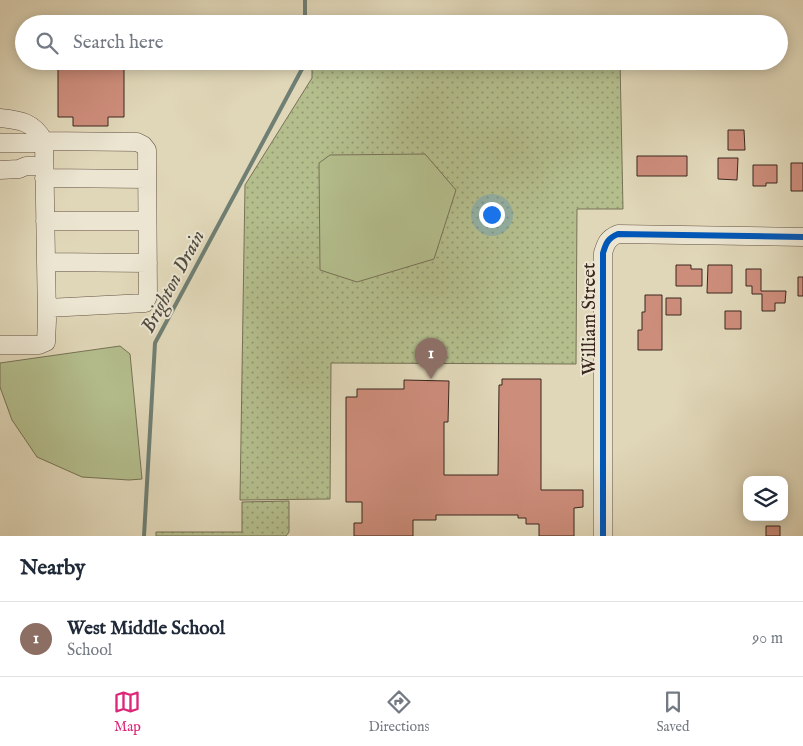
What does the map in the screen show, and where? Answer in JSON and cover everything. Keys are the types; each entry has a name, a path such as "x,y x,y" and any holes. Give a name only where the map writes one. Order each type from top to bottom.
{"street":[{"path":"0,118 25,122 38,130 44,142 47,308 46,342 39,345 0,345"},
{"path":"0,143 137,142 147,150 148,296 145,303 47,308"},
{"path":"0,170 19,169 26,166 44,172 147,179"},
{"path":"45,221 147,221"},
{"name":"William Street","path":"603,536 603,253 605,244 610,237 618,234 803,237"},
{"path":"46,262 148,263"}],"green space":[{"path":"312,70 620,70 623,209 577,209 576,364 331,363 330,499 240,500 245,185 312,78"},
{"path":"425,154 456,190 434,259 357,282 320,270 319,163 330,155"},
{"path":"120,346 130,354 142,479 82,477 37,457 12,420 0,387 0,363"},
{"path":"289,501 289,532 286,536 156,536 156,532 242,532 242,502"}],"building":[{"path":"58,70 124,70 124,117 108,117 108,126 73,126 73,117 58,117"},
{"path":"728,130 744,130 745,150 728,150"},
{"path":"637,156 687,156 687,176 637,176"},
{"path":"718,158 738,158 737,180 718,179"},
{"path":"791,163 803,163 803,191 791,191"},
{"path":"753,165 777,165 777,183 766,183 766,186 753,186"},
{"path":"676,265 691,265 691,269 702,269 702,286 676,286"},
{"path":"708,265 732,265 732,293 707,293"},
{"path":"746,269 761,269 761,291 786,291 785,303 775,303 775,311 762,311 762,294 752,294 752,286 746,286"},
{"path":"798,277 803,277 803,296 798,296"},
{"path":"645,295 662,295 662,350 638,350 638,330 642,330 642,312 645,312"},
{"path":"666,298 681,298 681,315 666,315"},
{"path":"725,311 741,311 741,329 725,329"},
{"path":"502,379 541,379 541,490 583,490 583,507 574,508 574,536 539,536 539,524 526,524 526,518 518,518 518,515 436,515 436,520 413,520 413,536 354,536 354,523 362,523 362,502 346,502 346,397 357,397 357,389 404,389 404,380 449,381 448,422 444,422 444,475 498,475 499,385 502,385"},
{"path":"766,526 780,526 780,536 766,536"}],"waterway":[{"name":"Brighton Drain","path":"305,0 305,15"},
{"name":"Brighton Drain","path":"144,536 155,343 301,70"}],"cycle path":[{"path":"603,536 603,253 608,241 618,234 803,237"}],"place":[{"name":"West Middle School","path":"431,379"}]}
